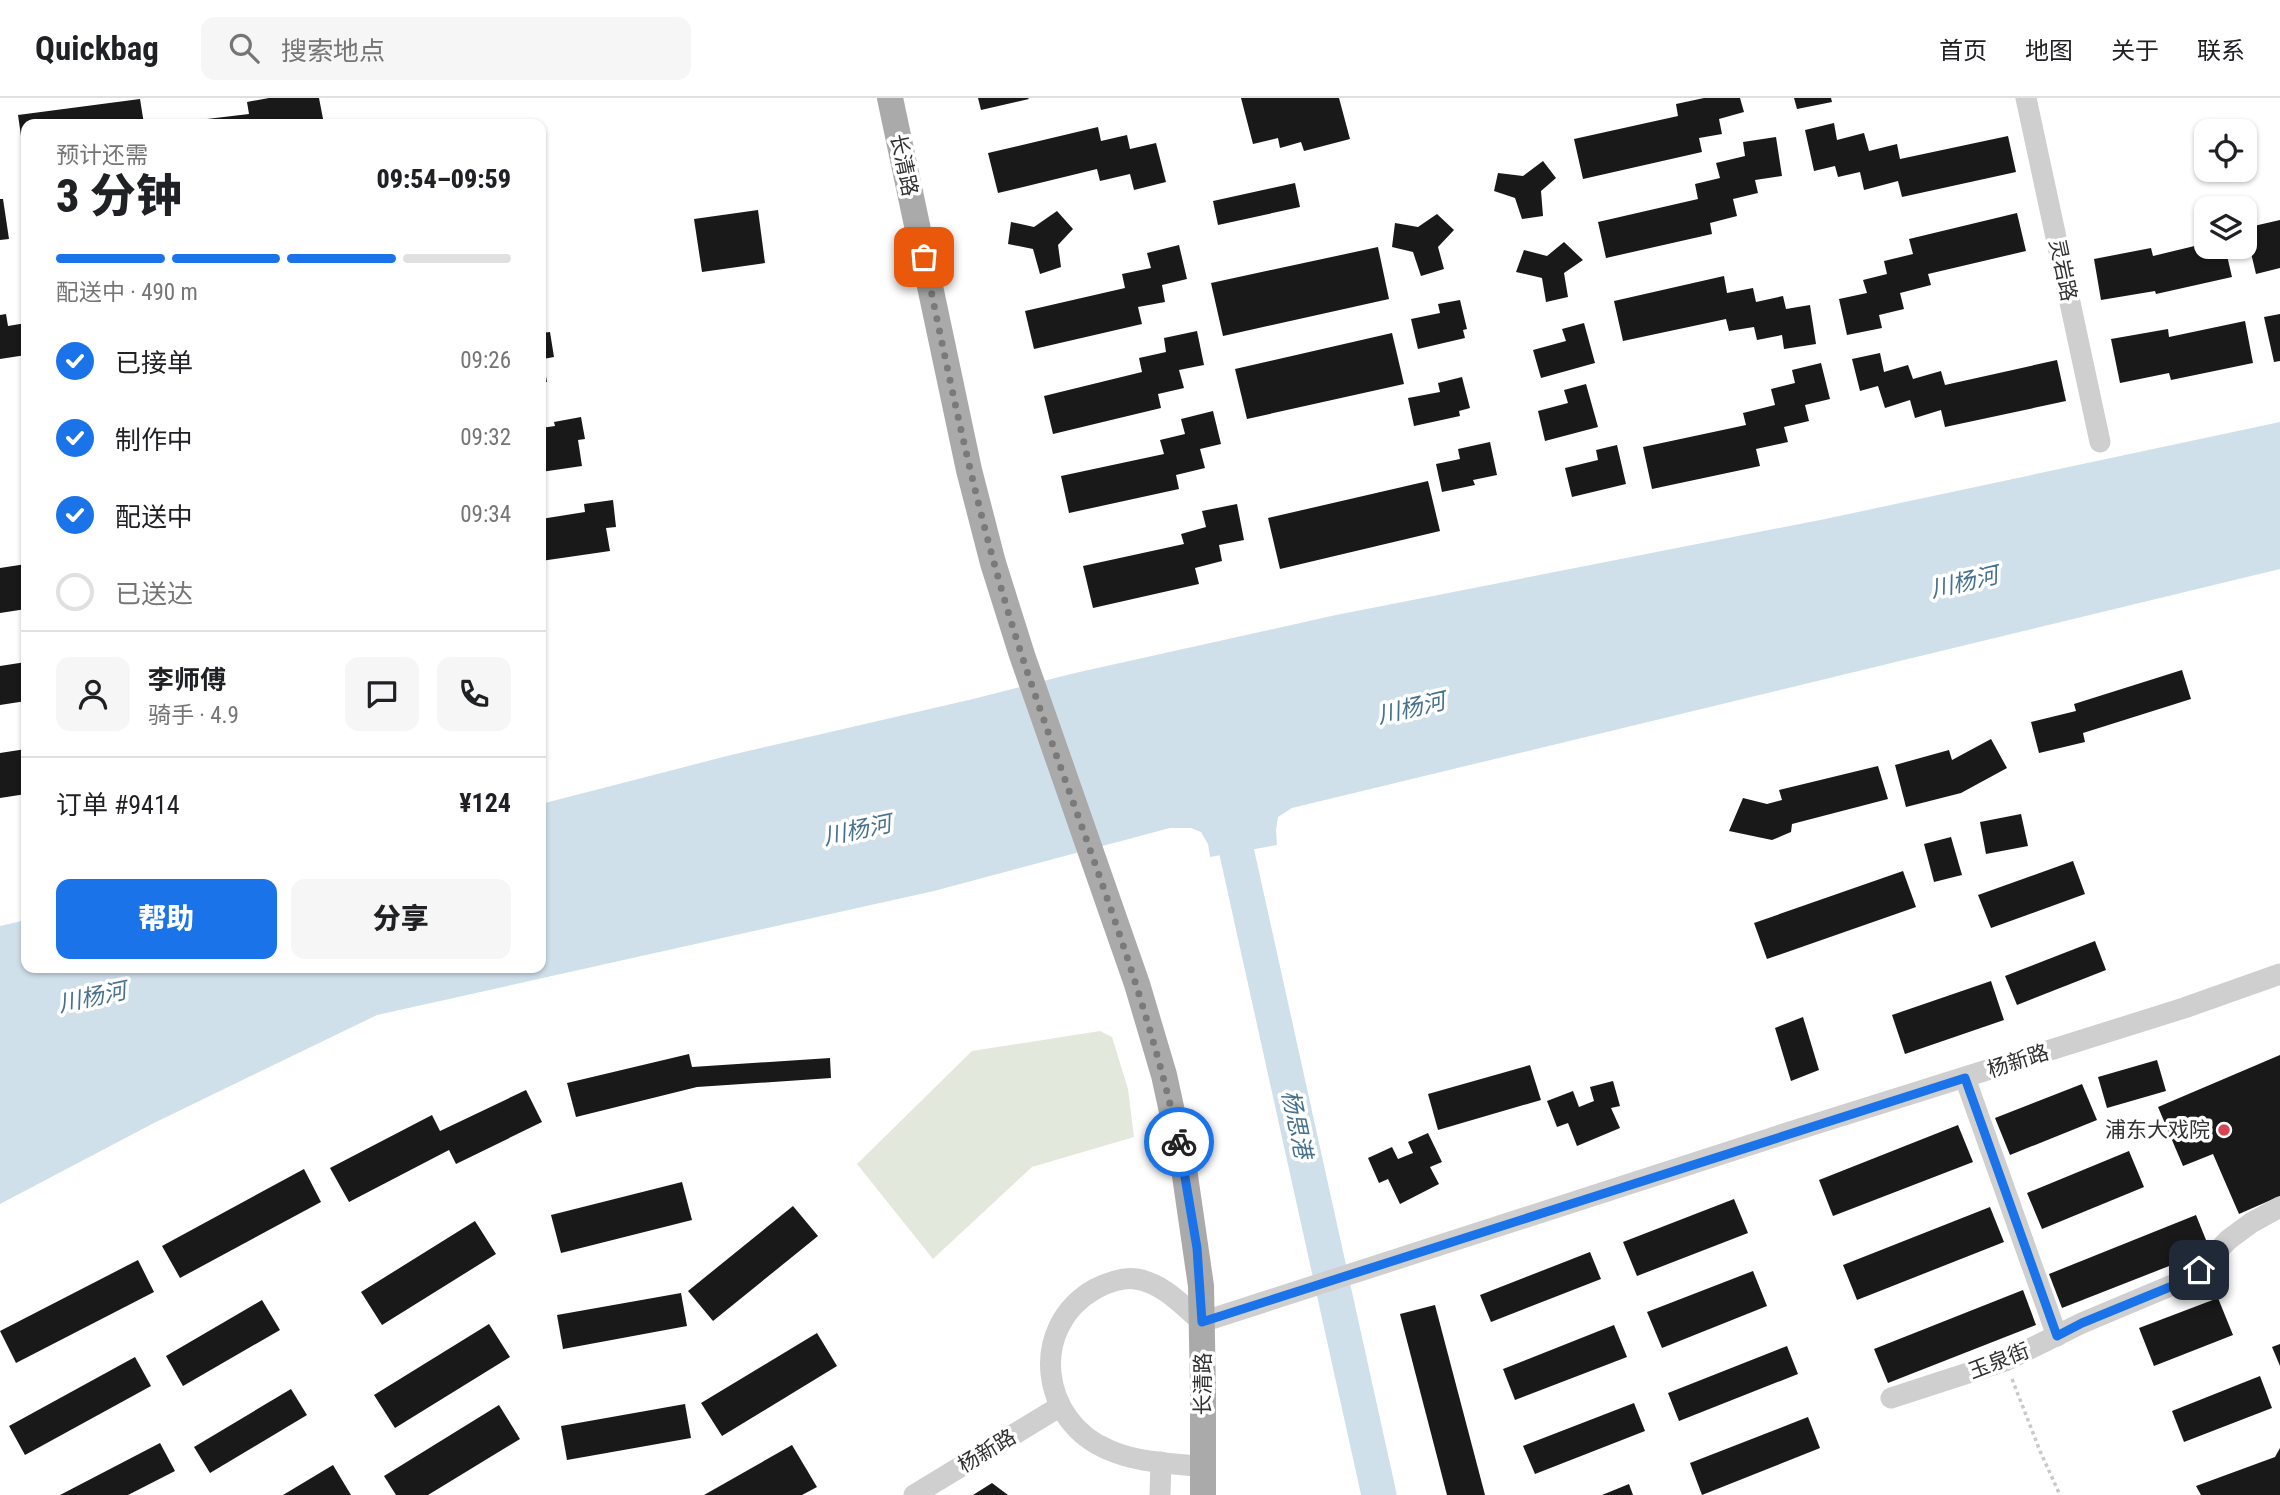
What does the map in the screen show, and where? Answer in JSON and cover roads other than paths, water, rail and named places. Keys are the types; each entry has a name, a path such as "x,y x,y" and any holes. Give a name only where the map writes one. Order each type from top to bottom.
{"main road":[{"name":"长清路","path":"890,98 969,470 993,563 1017,642 1132,971 1164,1075 1183,1162 1197,1248 1202,1322 1203,1495"}],"street":[{"name":"灵岩路","path":"2026,98 2100,442"},
{"name":"杨新路","path":"1202,1322 2184,1008 2280,974"},
{"path":"1965,1078 2057,1336"},
{"name":"玉泉街","path":"1891,1398 2005,1361 2082,1323 2191,1277 2228,1240 2280,1207"},
{"path":"1202,1322 1161,1287 1134,1279 1106,1283 1082,1297 1063,1317 1051,1347 1051,1380 1059,1408 1082,1434 1108,1450 1144,1461 1203,1467"},
{"name":"杨新路","path":"914,1495 1059,1408"},
{"path":"1160,1495 1161,1462"}],"water":[{"name":"川杨河","path":"2280,422 2280,569 1292,808 1278,817 1277,845 1210,857 1208,844 1201,832 1191,828 1170,828 934,891 377,1015 154,1123 0,1204 0,926 21,921 21,973 546,973 546,803 731,755 1075,673 1336,615 1825,519"}],"waterway":[{"name":"杨思港","path":"1227,808 1379,1495"}],"place":[{"name":"浦东大戏院","path":"2224,1130"}]}
